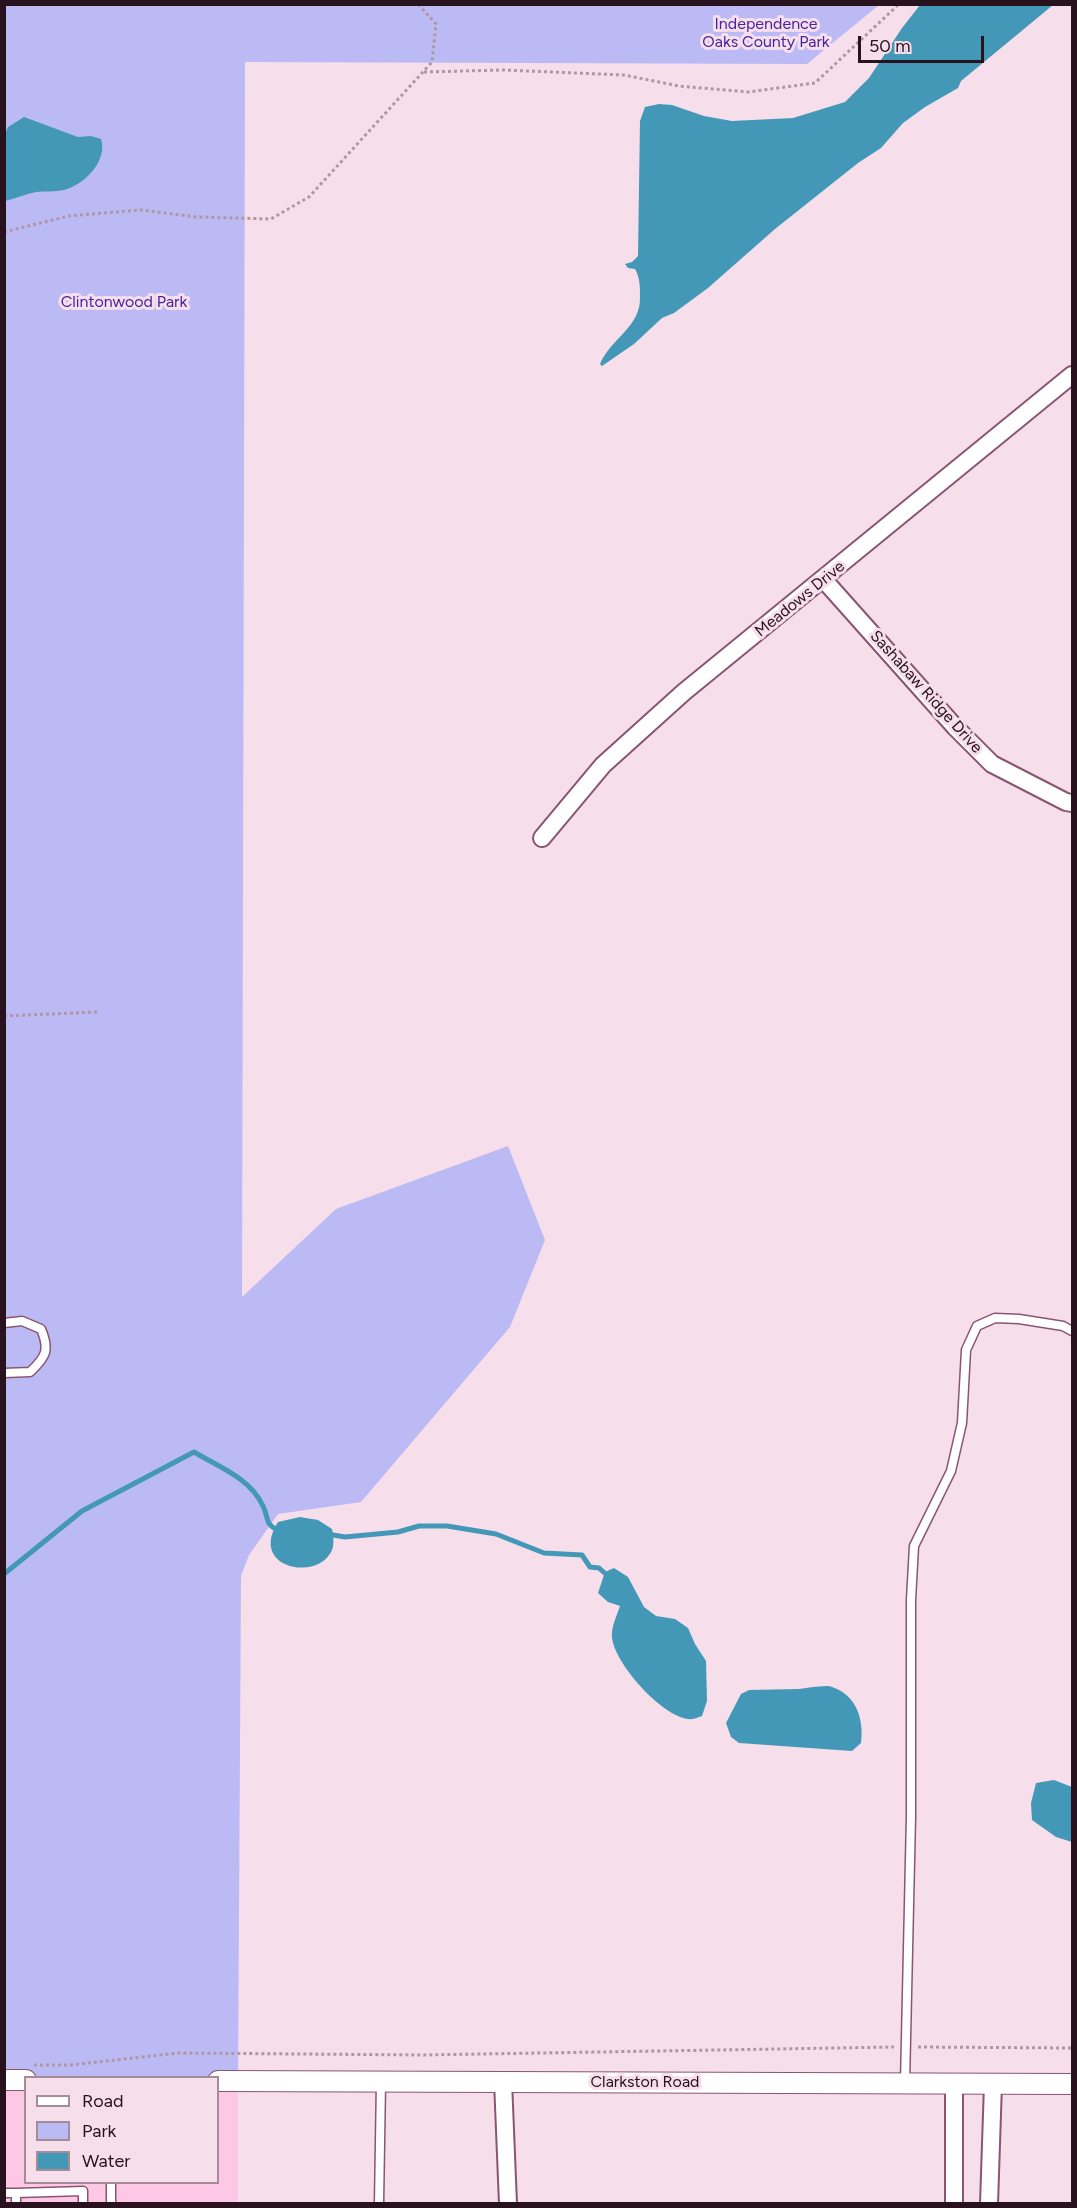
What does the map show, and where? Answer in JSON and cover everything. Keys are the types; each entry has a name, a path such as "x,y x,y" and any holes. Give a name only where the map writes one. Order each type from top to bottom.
{"street":[{"name":"Meadows Drive","path":"542,838 603,765 691,686 824,580 1072,375"},
{"name":"Sashabaw Ridge Drive","path":"824,580 955,727 992,764 1072,803"},
{"path":"4,2080 26,2072"},
{"name":"Clarkston Road","path":"219,2081 1072,2084"},
{"path":"503,2081 508,2204"},
{"path":"954,2084 954,2204"},
{"path":"989,2204 993,2084"}],"lane":[{"path":"905,2084 911,1816 911,1600 914,1546 951,1471 962,1423 966,1350 977,1326 995,1318 1019,1319 1064,1326 1072,1331"},
{"path":"4,1323 22,1321 41,1329 47,1342 44,1359 30,1372 4,1373"},
{"path":"379,2204 381,2081"},
{"path":"111,2184 111,2204"},
{"path":"4,2193 83,2191 83,2204"},
{"path":"16,2193 16,2204"}],"path":[{"path":"4,232 69,216 141,210 197,217 271,219 309,197 432,62 436,24 418,4"},
{"path":"424,72 503,70 624,75 680,86 748,92 815,83 899,4"},
{"path":"4,1016 99,1012"},
{"path":"26,2072 178,2053 422,2055 906,2047 1072,2048"}],"shaded area":[{"path":"5,2083 24,2083 24,2184 219,2184 219,2084 238,2084 238,2203 5,2204"}],"green space":[{"name":"Clintonwood Park","path":"5,5 879,5 807,64 245,62 242,1297 336,1209 508,1146 545,1240 510,1327 361,1502 278,1514 249,1555 241,1576 238,2084 219,2078 219,2076 24,2076 24,2078 5,2083"}],"water":[{"path":"920,5 1053,5 961,81 958,88 903,123 881,148 858,163 775,229 708,288 674,313 662,318 634,344 602,366 600,364 605,355 631,325 639,307 638,276 635,269 628,268 625,264 632,262 638,256 640,121 645,107 659,104 672,105 704,116 732,121 793,118 845,102 869,78"},
{"path":"24,117 78,137 91,136 101,139 101,156 93,171 79,183 64,190 36,192 5,201 5,134 8,127"},
{"path":"300,1517 318,1520 332,1529 333,1538 333,1547 326,1558 316,1565 303,1568 290,1566 279,1560 272,1551 271,1538 278,1522"},
{"path":"614,1568 628,1577 644,1607 656,1616 675,1619 688,1628 706,1661 707,1701 702,1716 689,1719 666,1709 641,1687 621,1660 612,1637 613,1625 620,1606 608,1602 598,1593 605,1572"},
{"path":"832,1687 848,1696 853,1702 860,1717 862,1734 861,1743 852,1751 739,1743 731,1737 726,1723 741,1694 749,1690"},
{"path":"1054,1780 1072,1787 1072,1842 1056,1837 1032,1820 1031,1803 1036,1783"}],"waterway":[{"path":"4,1574 82,1511 194,1452 233,1474 250,1488 263,1506 269,1524 280,1531"},
{"path":"327,1534 345,1537 398,1532 419,1526 447,1526 496,1534 544,1553 582,1555 590,1567 599,1568 609,1577"}],"park label":[{"name":"Independence Oaks County Park","path":"766,33"}]}
